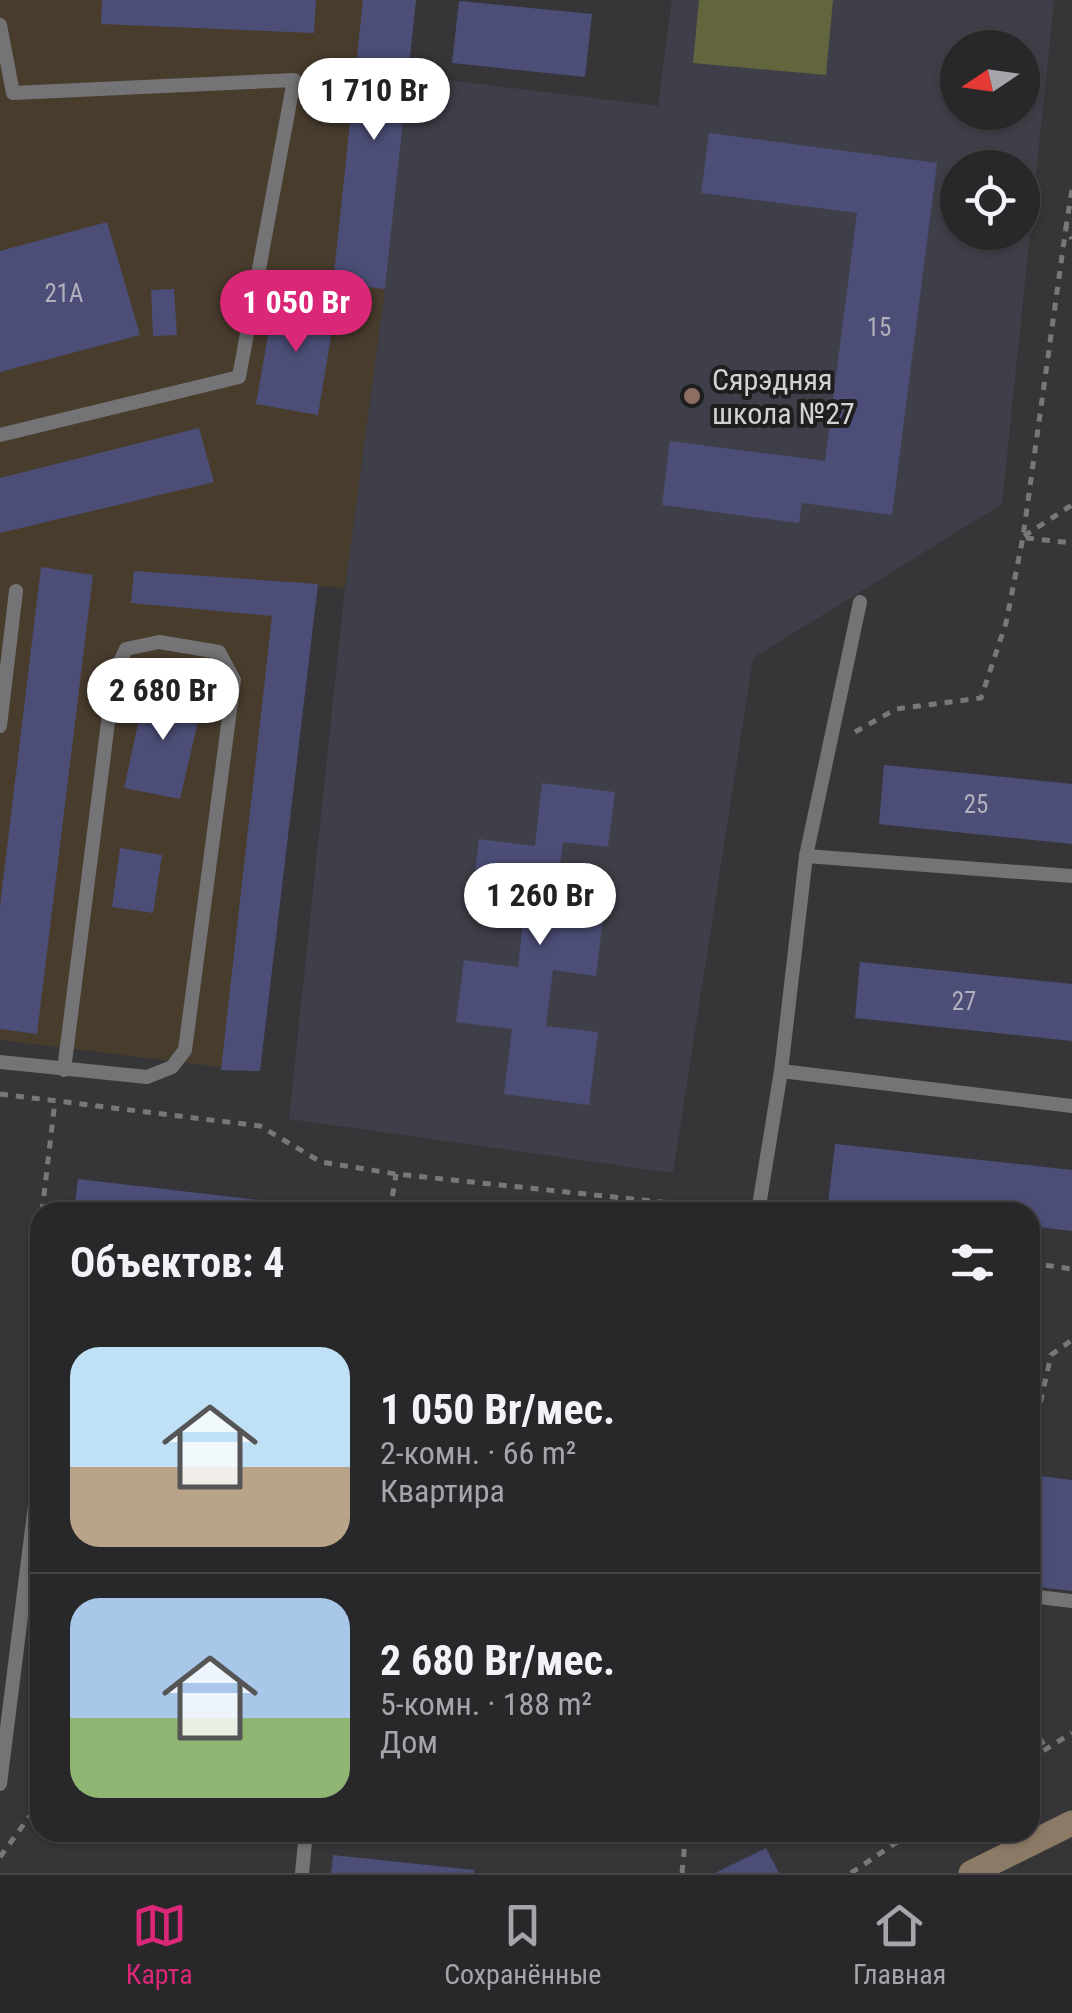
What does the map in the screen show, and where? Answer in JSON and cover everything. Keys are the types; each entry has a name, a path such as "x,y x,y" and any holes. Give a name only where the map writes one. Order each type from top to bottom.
{"main road":[{"path":"1040,1839 1072,1823"},
{"path":"972,1873 1034,1842"}],"lane":[{"path":"0,25 14,93 294,80 239,377 0,435"},
{"path":"0,726 16,591"},
{"path":"757,1202 780,1071 806,856 860,602"},
{"path":"0,1062 64,1070 147,1077 172,1067 185,1050 234,680 219,652 160,642 126,649 114,675 64,1070"},
{"path":"806,856 1072,876"},
{"path":"780,1071 1072,1106"},
{"path":"0,1784 30,1545"},
{"path":"1040,1597 1072,1602"},
{"path":"302,1873 305,1842"}],"path":[{"path":"827,748 896,708 981,698 1006,623 1023,537 1072,190"},
{"path":"1066,227 1072,238"},
{"path":"1023,537 1072,505"},
{"path":"1023,537 1072,544"},
{"path":"0,1094 260,1126 321,1162 396,1174 679,1202"},
{"path":"43,1202 56,1101"},
{"path":"392,1202 396,1174"},
{"path":"1040,1265 1072,1268"},
{"path":"1040,1404 1051,1355 1072,1340"},
{"path":"1040,1753 1072,1733"},
{"path":"1040,1740 1047,1749"},
{"path":"0,1857 30,1816"},
{"path":"682,1873 685,1842"},
{"path":"851,1873 897,1842"}],"shaded area":[{"path":"0,0 416,0 385,289 345,588 317,586 253,1071 0,1040"},
{"name":"Сярэдняя школа №27","path":"672,0 1054,0 1039,150 940,150 940,250 1028,250 1002,504 753,658 673,1173 289,1119 345,588 385,289 408,75 658,106"}],"green space":[{"path":"699,0 833,0 826,75 693,63"}],"building":[{"path":"102,0 316,0 314,33 101,24"},
{"path":"363,0 416,0 385,289 333,283"},
{"path":"459,1 592,14 585,77 452,63"},
{"path":"709,133 937,163 892,515 802,503 799,523 662,505 670,441 825,461 857,213 701,193"},
{"path":"107,222 140,335 0,372 0,251"},
{"path":"174,289 177,335 153,336 151,290"},
{"path":"275,295 336,306 318,415 256,404"},
{"path":"199,428 214,482 0,533 0,478"},
{"path":"41,567 93,575 37,1034 0,1029 0,906"},
{"path":"134,571 318,584 260,1071 221,1070 272,616 131,603"},
{"path":"146,687 203,700 180,799 124,788"},
{"path":"884,765 1072,784 1072,844 879,824"},
{"path":"542,783 615,792 608,847 563,842 555,904 604,910 596,976 553,970 546,1026 598,1032 589,1105 504,1094 512,1029 456,1022 464,960 518,967 525,905 472,898 479,839 535,846"},
{"path":"120,848 162,855 153,913 112,907"},
{"path":"860,962 1072,984 1072,1041 855,1018"},
{"path":"835,1144 1072,1170 1072,1231 1040,1227 1040,1202 828,1202"},
{"path":"78,1179 275,1202 75,1202"},
{"path":"1041,1476 1072,1480 1072,1591 1040,1587"},
{"path":"766,1848 779,1873 715,1873"},
{"path":"333,1855 474,1870 474,1873 331,1873"}],"place":[{"name":"Сярэдняя школа №27","path":"692,396"}]}
